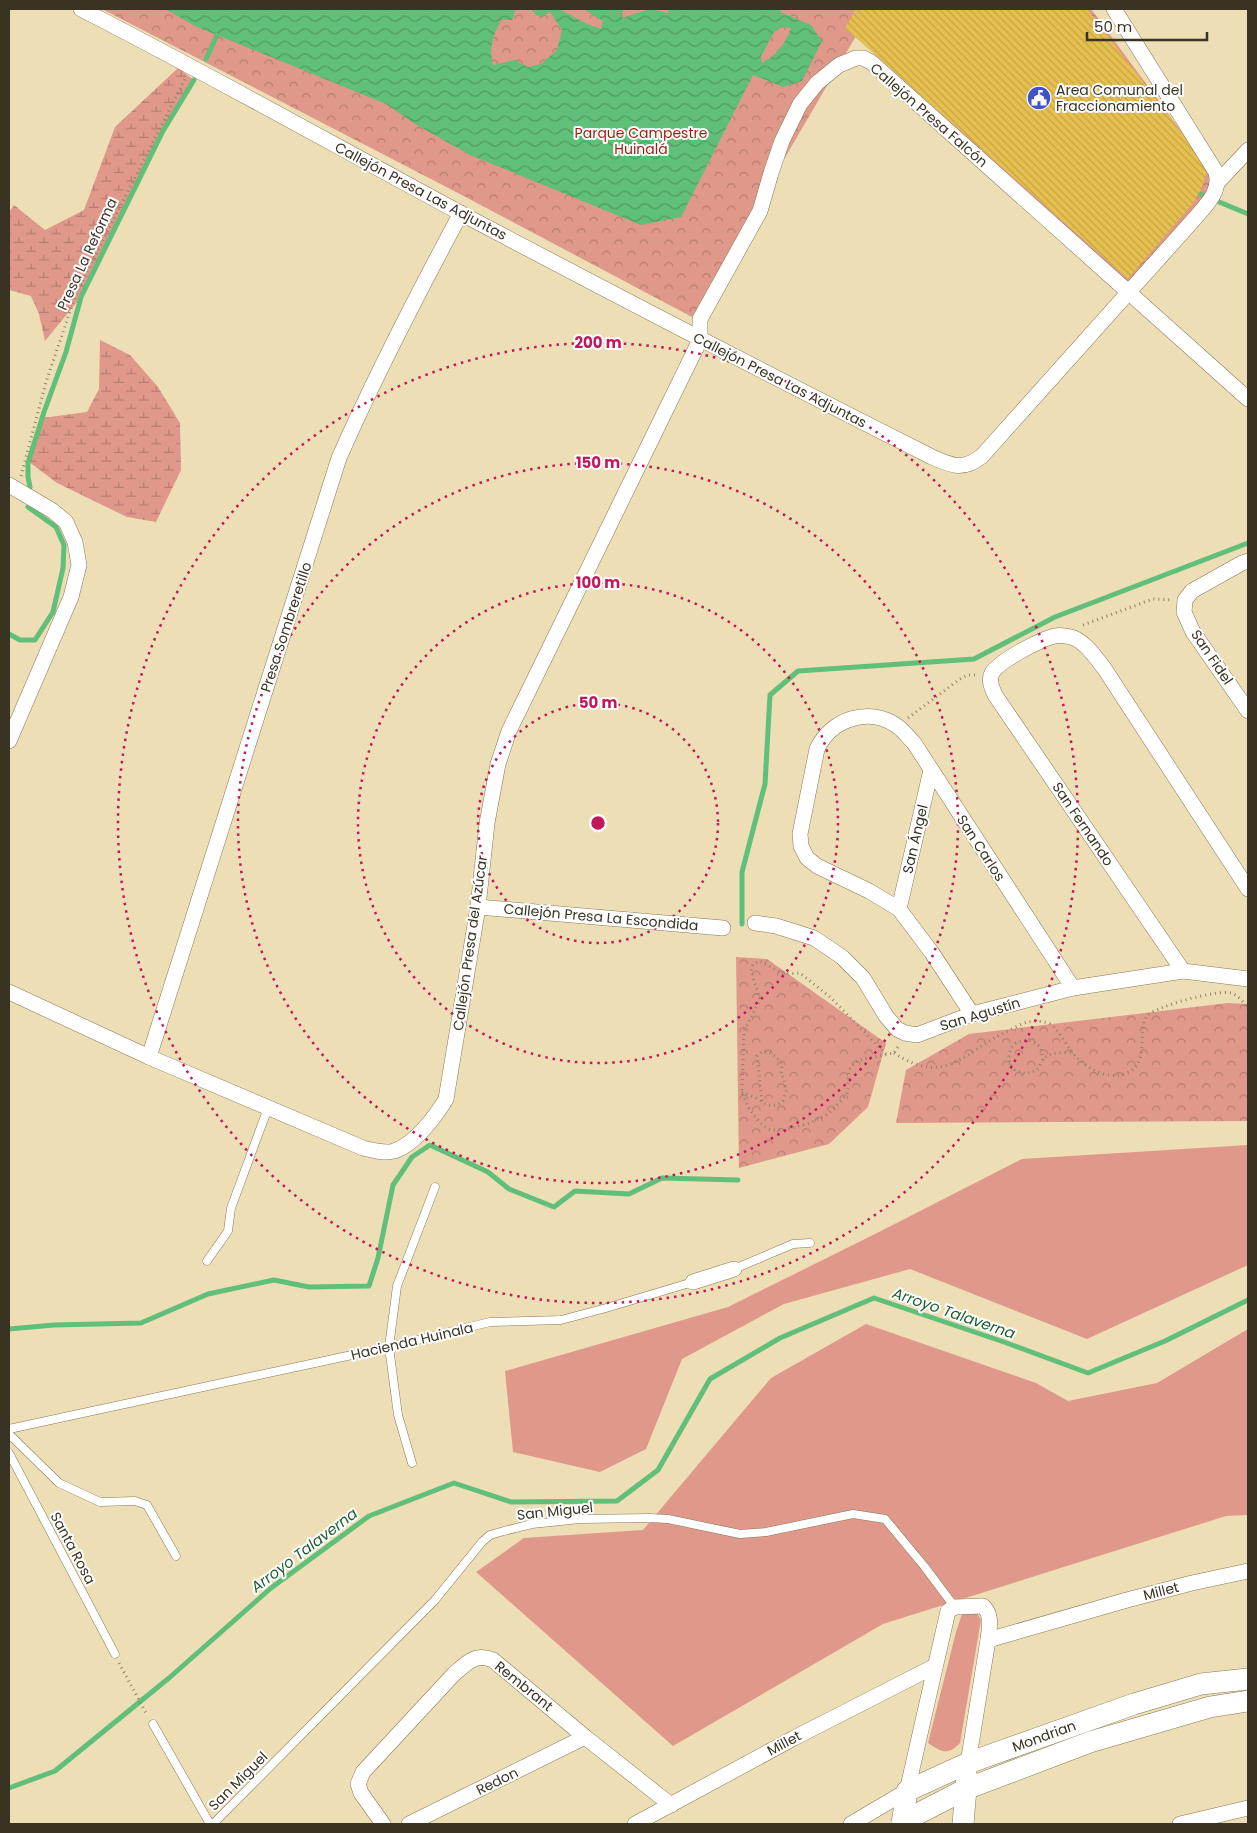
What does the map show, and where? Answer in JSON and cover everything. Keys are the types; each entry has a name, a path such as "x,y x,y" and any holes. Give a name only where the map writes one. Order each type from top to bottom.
{"street":[{"name":"Callejón Presa Las Adjuntas","path":"81,9 192,66 461,213 700,340 932,457 949,464 961,466 974,463 982,456 1206,205 1217,188 1219,181 1248,150"},
{"path":"1114,9 1216,172 1219,181"},
{"name":"Callejón Presa Falcón","path":"700,340 700,319 760,211 782,141 800,104 817,83 839,66 856,58 863,58 871,62 1248,399"},
{"name":"Presa Sombreretillo","path":"149,1057 339,458 410,308 461,213"},
{"name":"Callejón Presa del Azúcar","path":"9,992 149,1057 363,1148 394,1151 411,1141 424,1129 434,1118 446,1099 478,907 487,823 498,764 509,732 700,340"},
{"path":"9,741 71,597 79,565 75,542 66,522 53,510 13,487"},
{"path":"1185,600 1192,591 1248,561"},
{"name":"San Fidel","path":"1185,600 1184,612 1194,632 1248,712"},
{"path":"991,674 998,665 1042,640 1058,635 1074,638 1088,649 1104,668 1248,889"},
{"name":"San Fernando","path":"991,674 991,684 1002,707 1183,971"},
{"name":"San Carlos","path":"899,909 869,891 817,866 807,858 801,846 800,834 817,749 823,736 836,725 862,716 880,718 897,726 914,743 1073,988"},
{"name":"San Ángel","path":"899,909 931,770"},
{"name":"Callejón Presa La Escondida","path":"478,907 723,928"},
{"path":"899,909 932,953 972,1014"},
{"path":"755,923 776,926 814,938 842,957 863,978 886,1016 897,1029 905,1034"},
{"name":"San Agustín","path":"905,1034 917,1035 972,1014 1073,988 1183,971 1248,979"},
{"name":"Hacienda Huinala","path":"693,1282 734,1268"},
{"name":"Millet","path":"988,1640 1127,1600 1248,1571"},
{"path":"900,1823 948,1611 952,1607 983,1606 987,1610 990,1620 968,1764 963,1824"},
{"name":"Rembrant","path":"383,1824 361,1793 358,1784 363,1772 454,1674 465,1664 477,1657 493,1660 585,1737 671,1805"},
{"name":"Millet","path":"634,1824 794,1738 935,1666"},
{"name":"Mondrian","path":"851,1824 907,1791 968,1764 1134,1704 1202,1684 1248,1679"},
{"name":"Mondrian","path":"900,1823 966,1789 1090,1742 1210,1707 1248,1701"},
{"name":"Redon","path":"409,1824 585,1737"},
{"path":"1180,1824 1248,1808"}],"lane":[{"path":"207,1261 228,1231 231,1208 268,1108"},
{"path":"412,1463 398,1415 389,1347 397,1286 435,1188"},
{"name":"Hacienda Huinala","path":"734,1268 793,1244 810,1243"},
{"name":"Hacienda Huinala","path":"9,1429 389,1347 490,1322 560,1320 693,1282"},
{"path":"9,1434 59,1483 100,1502 135,1501 147,1505 176,1556"},
{"name":"Santa Rosa","path":"9,1453 115,1654"},
{"name":"San Miguel","path":"212,1824 435,1600 482,1542 490,1535 532,1524 580,1519 649,1518 740,1534 766,1532 853,1514 861,1515 884,1519 924,1566 951,1602"},
{"path":"153,1724 212,1824"}],"path":[{"name":"Presa La Reforma","path":"13,487 76,294 192,66"},
{"path":"1058,635 1153,599 1185,600"},
{"path":"897,726 960,679 968,675 991,674"},
{"path":"886,1054 830,997 800,973 783,974 760,961 756,961 751,968 760,1000 744,1031 742,1092 748,1107 760,1123 770,1130 784,1130 810,1123 828,1114 846,1093 849,1070 855,1062 863,1058 894,1053 909,1062 924,1067 939,1068 955,1064 1011,1030 1028,1022 1045,1022 1054,1028 1072,1053 1091,1069 1111,1076 1123,1075 1136,1066 1142,1051 1144,1021 1155,1010 1209,994 1231,993 1248,1008"},
{"path":"894,1053 905,1034"},
{"path":"1043,1060 1040,1048 1031,1040 1025,1039 1014,1044 1008,1054 1011,1066 1020,1074 1032,1073 1037,1070 1043,1060 1054,1054 1072,1053"},
{"path":"742,1092 762,1101 766,1105 772,1106 783,1101 786,1091 784,1078 781,1075 782,1064 774,1054 768,1051 763,1051 757,1056 762,1101"},
{"path":"126,1676 148,1715"}],"green space":[{"name":"Parque Campestre Huinalá","path":"102,9 1091,9 1211,172 1209,190 1131,288 856,36 692,317 456,192"},
{"path":"178,68 194,80 163,131 81,297 45,341 39,314 31,296 9,290 9,212 14,205 45,230 84,210 115,127"},
{"path":"100,340 130,355 158,387 180,423 181,470 156,522 127,517 57,483 29,462 42,418 87,412 99,389"},
{"path":"736,957 767,959 886,1043 868,1107 829,1144 739,1168"},
{"path":"1228,1003 1248,1004 1248,1121 896,1123 906,1070 969,1034"},
{"path":"1248,1145 1248,1265 1087,1339 910,1269 784,1304 682,1359 646,1449 600,1472 513,1452 505,1371 728,1307 1022,1159"},
{"path":"866,1324 1036,1383 1068,1401 1157,1383 1248,1329 1248,1515 1226,1516 883,1624 673,1746 476,1572 524,1538 643,1530 771,1378"},
{"path":"970,1611 977,1613 981,1620 960,1743 952,1750 944,1751 928,1743 956,1632 962,1614"}],"water":[{"path":"165,9 516,9 512,20 502,20 496,31 491,47 493,65 515,60 528,67 541,64 557,50 562,30 550,12 542,17 536,15 531,9 559,9 587,24 601,29 603,21 583,9 623,9 622,18 650,9 668,13 669,9 781,9 780,12 811,25 822,41 802,81 783,87 753,75 681,217 641,225 470,155 415,124 386,104 195,26","holes":["782,27 791,28 780,48 772,57 762,63 761,56 774,32"]}],"building":[{"name":"Area Comunal del Fraccionamiento","path":"856,9 1087,9 1208,167 1202,188 1193,203 1128,279 845,28"}],"waterway":[{"path":"206,59 217,35"},
{"path":"30,487 28,463 66,352 81,297 163,131 194,80"},
{"path":"1193,191 1248,214"},
{"path":"9,634 20,640 35,640 53,612 63,568 64,545 56,527 28,507"},
{"path":"742,924 742,872 765,784 770,695 798,671 974,659 1055,617 1248,543"},
{"path":"9,1329 54,1325 141,1323 208,1294 274,1280 309,1287 369,1286 378,1258 393,1185 412,1157 430,1145 488,1172 509,1189 554,1207 575,1191 629,1194 662,1178 738,1180"},
{"name":"Arroyo Talaverna","path":"9,1788 55,1771 169,1678 271,1588 369,1516 454,1483 511,1502 617,1501 658,1470 710,1379 780,1338 874,1298 1088,1373 1165,1341 1248,1300"}],"place":[{"name":"Area Comunal del Fraccionamiento","path":"1039,98"}]}
